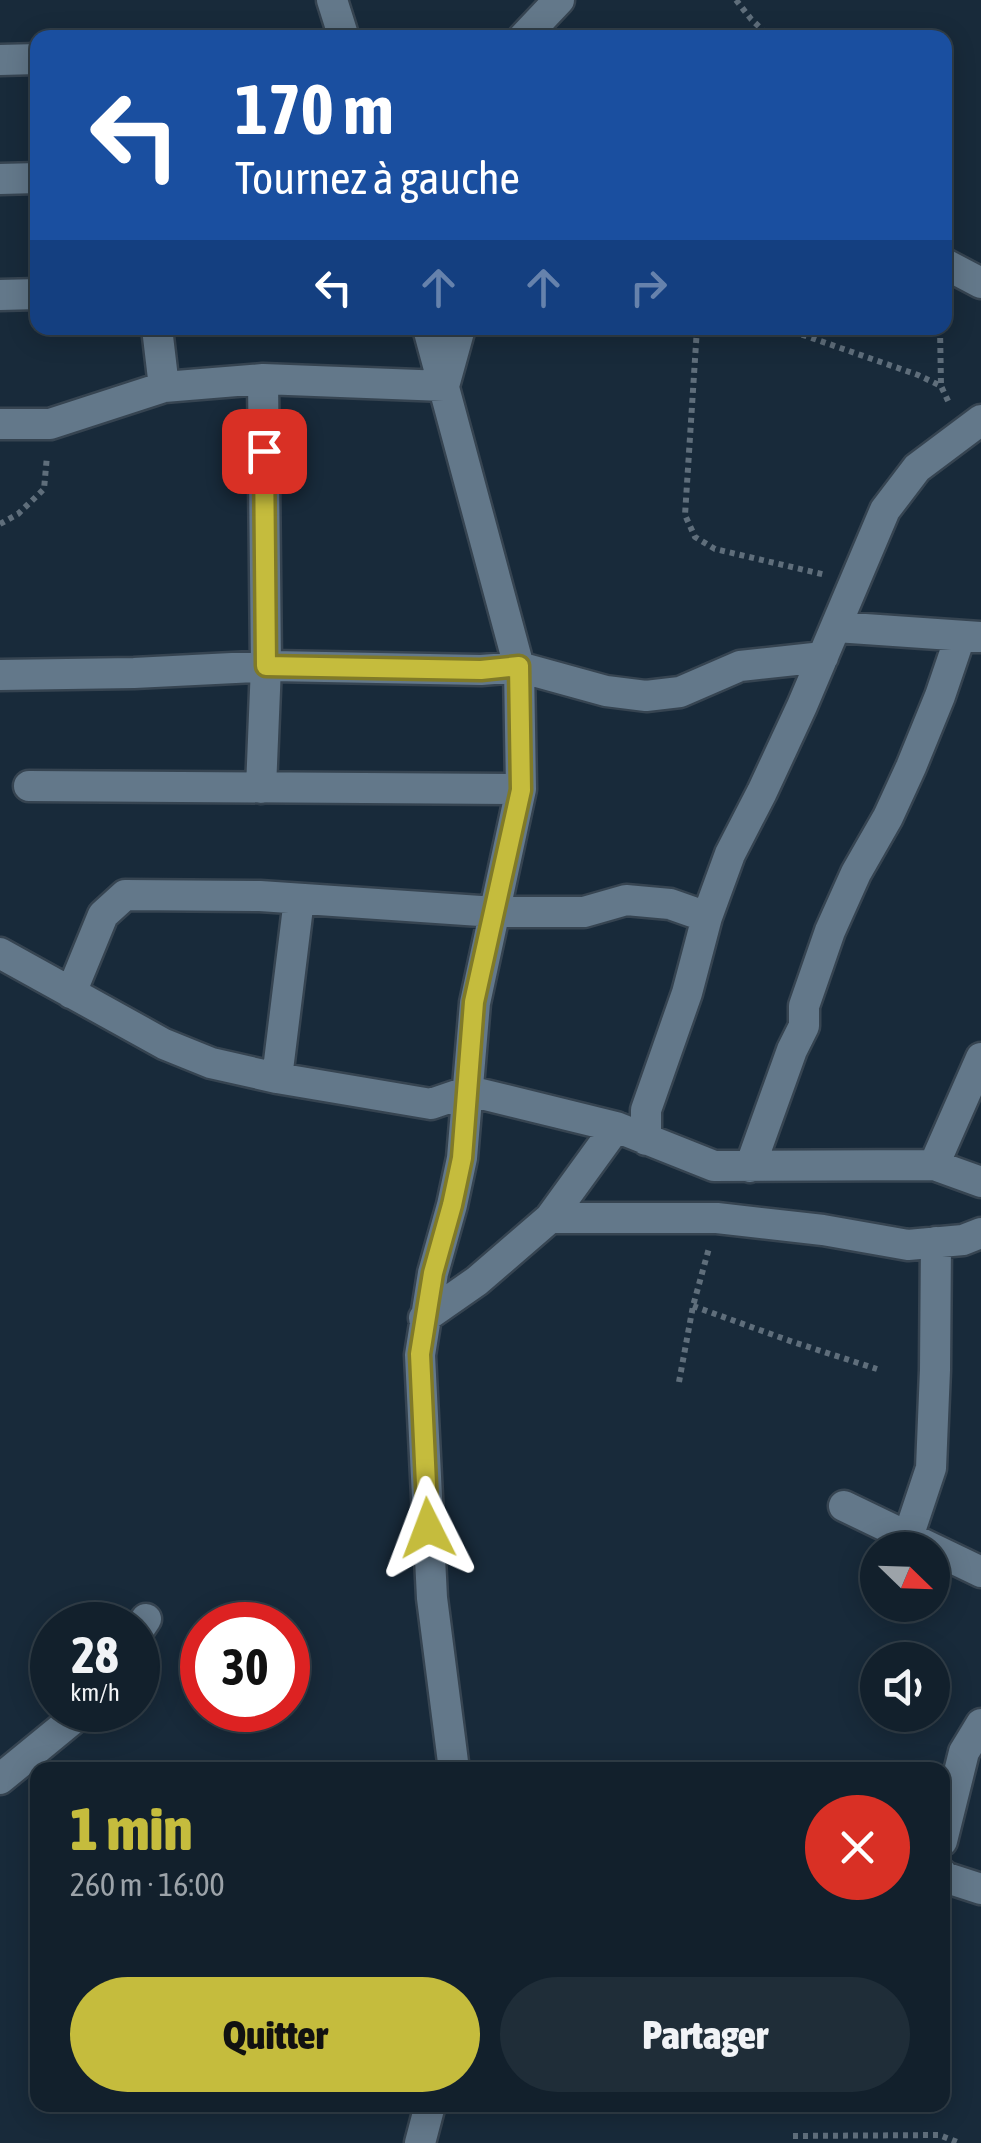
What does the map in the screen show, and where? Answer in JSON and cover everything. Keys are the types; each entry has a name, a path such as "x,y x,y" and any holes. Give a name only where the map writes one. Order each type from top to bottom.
{"street":[{"path":"332,0 341,30"},
{"path":"531,30 559,0"},
{"path":"0,60 30,58"},
{"path":"0,179 30,178"},
{"path":"952,268 981,283"},
{"path":"0,296 30,294"},
{"path":"158,335 164,387"},
{"path":"430,335 519,666 521,790 474,1002 462,1158 424,1318 420,1354 432,1598 453,1762"},
{"path":"444,386 458,335"},
{"path":"262,380 266,666 262,788"},
{"path":"0,424 50,424 164,387 262,380 444,386"},
{"path":"646,1140 646,1110 730,854 823,657 885,510 917,468 972,426"},
{"path":"750,1167 804,1026 804,1006 830,931 970,637 836,627"},
{"path":"0,675 266,666 481,670 519,666 606,692 646,696 680,692 740,666 823,657"},
{"path":"29,786 521,790"},
{"path":"71,993 103,915 125,895 260,896 495,912 584,912 626,900 670,904 707,918"},
{"path":"277,1078 299,899"},
{"path":"0,953 164,1044 211,1063 431,1104 468,1091 616,1127 714,1166 934,1165 981,1182"},
{"path":"934,1165 981,1058"},
{"path":"424,1318 477,1281 550,1218 616,1127"},
{"path":"550,1218 717,1218 823,1230 908,1246 963,1240 981,1233"},
{"path":"910,1532 931,1468 936,1242"},
{"path":"844,1506 898,1532"},
{"path":"950,1557 981,1572"},
{"path":"950,1809 964,1752 981,1724"},
{"path":"0,1780 58,1732"},
{"path":"950,1879 981,1889"},
{"path":"420,2143 428,2112"}],"path":[{"path":"736,0 763,30"},
{"path":"697,335 685,515 695,537 715,549 856,582"},
{"path":"804,335 918,374 940,386 972,426"},
{"path":"940,335 940,386"},
{"path":"0,524 18,514 44,490 50,424"},
{"path":"679,1382 693,1306 717,1218"},
{"path":"693,1306 877,1369"},
{"path":"793,2136 939,2136 960,2143"}],"route":[{"path":"264,451 266,666 481,670 519,666 521,790 474,1002 462,1158 433,1273 420,1354 428,1528"}]}
